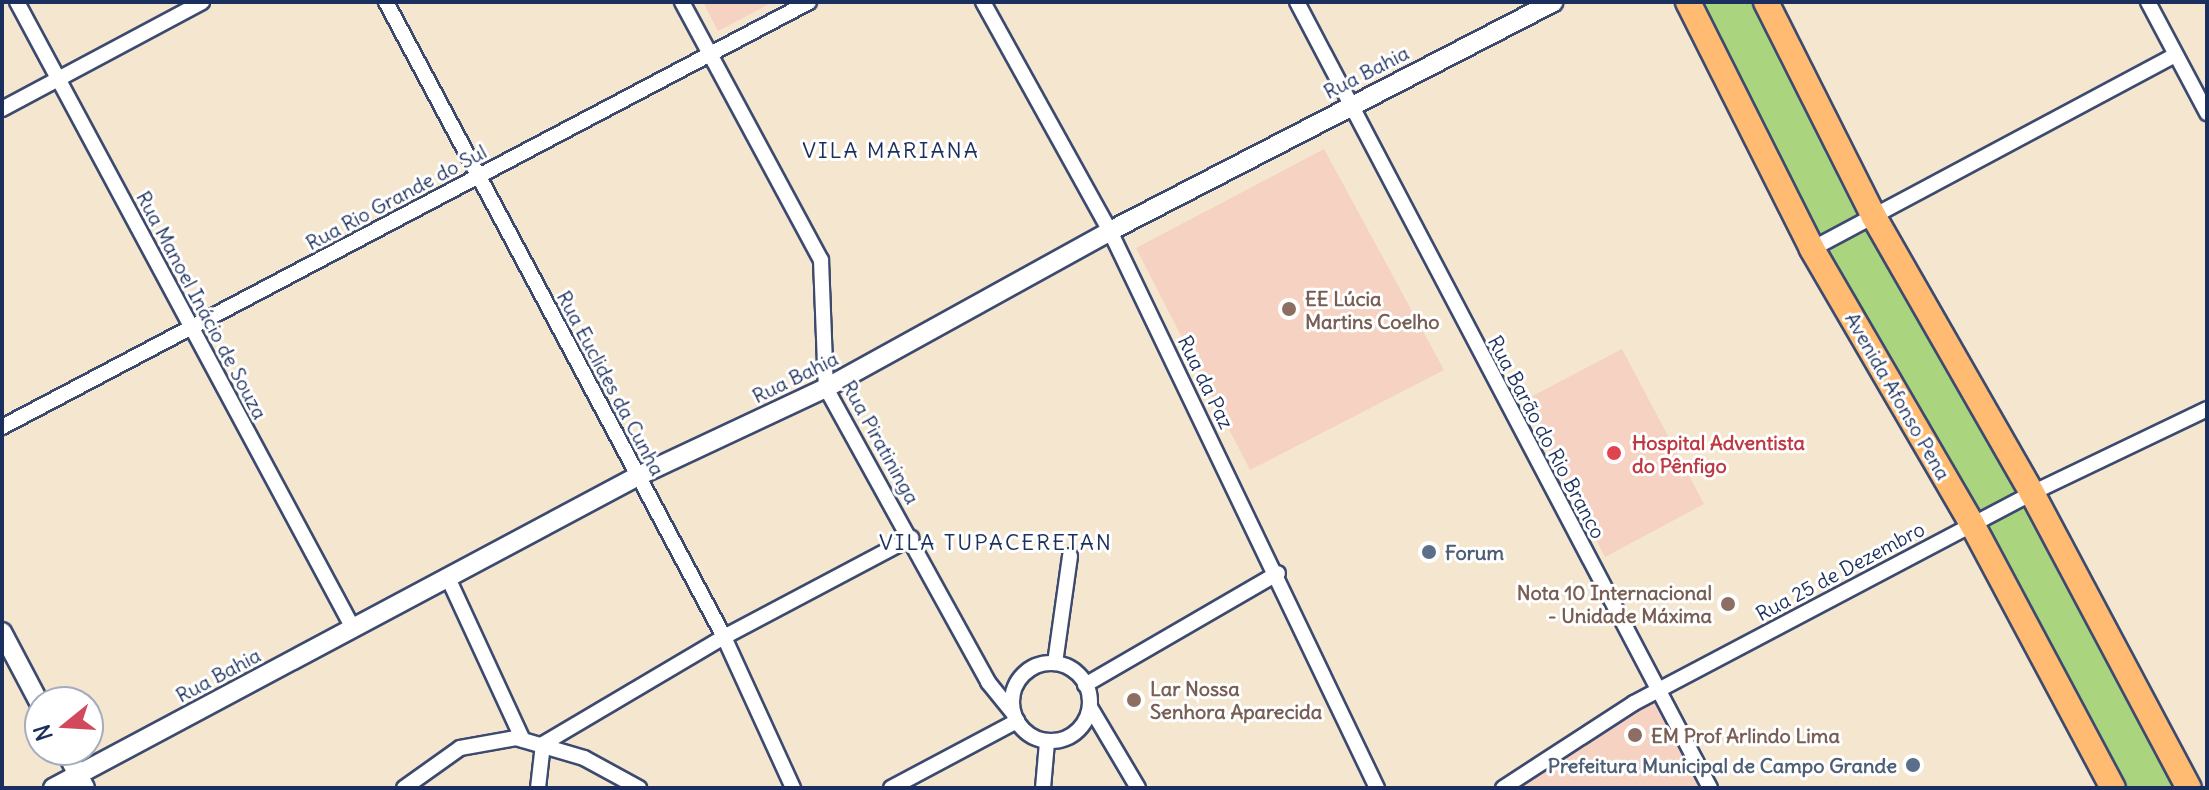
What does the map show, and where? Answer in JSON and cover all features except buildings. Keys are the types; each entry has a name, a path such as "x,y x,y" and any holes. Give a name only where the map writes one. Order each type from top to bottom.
{"main road":[{"name":"Avenida Afonso Pena","path":"1688,2 1812,249 1972,524 2113,788"},
{"path":"1766,2 1874,217 2032,493 2189,788"}],"street":[{"name":"Rua Manoel Inácio de Souza","path":"17,2 353,628"},
{"path":"2,109 202,2"},
{"name":"Rua Euclides da Cunha","path":"386,2 724,637 793,788"},
{"name":"Rua Piratininga","path":"682,2 821,260 826,388 988,682 1015,717"},
{"name":"Rua Rio Grande do Sul","path":"2,427 809,2"},
{"name":"Rua da Paz","path":"983,2 1110,231 1278,573 1377,788"},
{"name":"Rua Barão do Rio Branco","path":"1297,2 1710,788"},
{"name":"Rua Bahia","path":"53,788 81,781 353,628 449,580 638,476 826,388 1110,231 1553,2"},
{"path":"2148,2 2207,113"},
{"path":"1812,249 2176,55"},
{"name":"Rua 25 de Dezembro","path":"1503,788 1658,690 2032,493 2207,409"},
{"path":"543,744 724,637 911,538"},
{"path":"1055,663 1070,556"},
{"path":"1085,685 1278,573"},
{"path":"449,580 523,740"},
{"path":"2,632 30,686"},
{"path":"1090,707 1076,733 1047,742 1032,737 1015,717 1017,683 1026,671 1055,663 1070,668 1085,685 1090,707 1138,788"},
{"path":"891,788 1015,717"},
{"path":"404,788 460,748 488,740 523,740 543,744 608,768 639,788"},
{"path":"1043,788 1047,742"},
{"path":"538,788 543,744"}],"shaded area":[{"path":"703,2 773,2 718,31"},
{"name":"EE Lúcia Martins Coelho","path":"1324,149 1444,370 1250,470 1136,248"},
{"name":"Hospital Adventista do Pênfigo","path":"1622,349 1704,504 1605,557 1523,401"},
{"name":"EM Prof Arlindo Lima","path":"1658,690 1710,788 1521,788 1518,781"}],"green space":[{"path":"1688,2 1766,2 2189,788 2114,788"}],"place":[{"name":"EE Lúcia Martins Coelho","path":"1289,309"},
{"name":"Hospital Adventista do Pênfigo","path":"1614,453"},
{"name":"Forum","path":"1429,552"},
{"name":"Nota 10 Internacional - Unidade Máxima","path":"1728,604"},
{"name":"Lar Nossa Senhora Aparecida","path":"1134,700"},
{"name":"EM Prof Arlindo Lima","path":"1635,735"},
{"name":"Prefeitura Municipal de Campo Grande","path":"1913,765"}],"district":[{"name":"VILA MARIANA","path":"891,151"},
{"name":"VILA TUPACERETAN","path":"996,543"}]}
